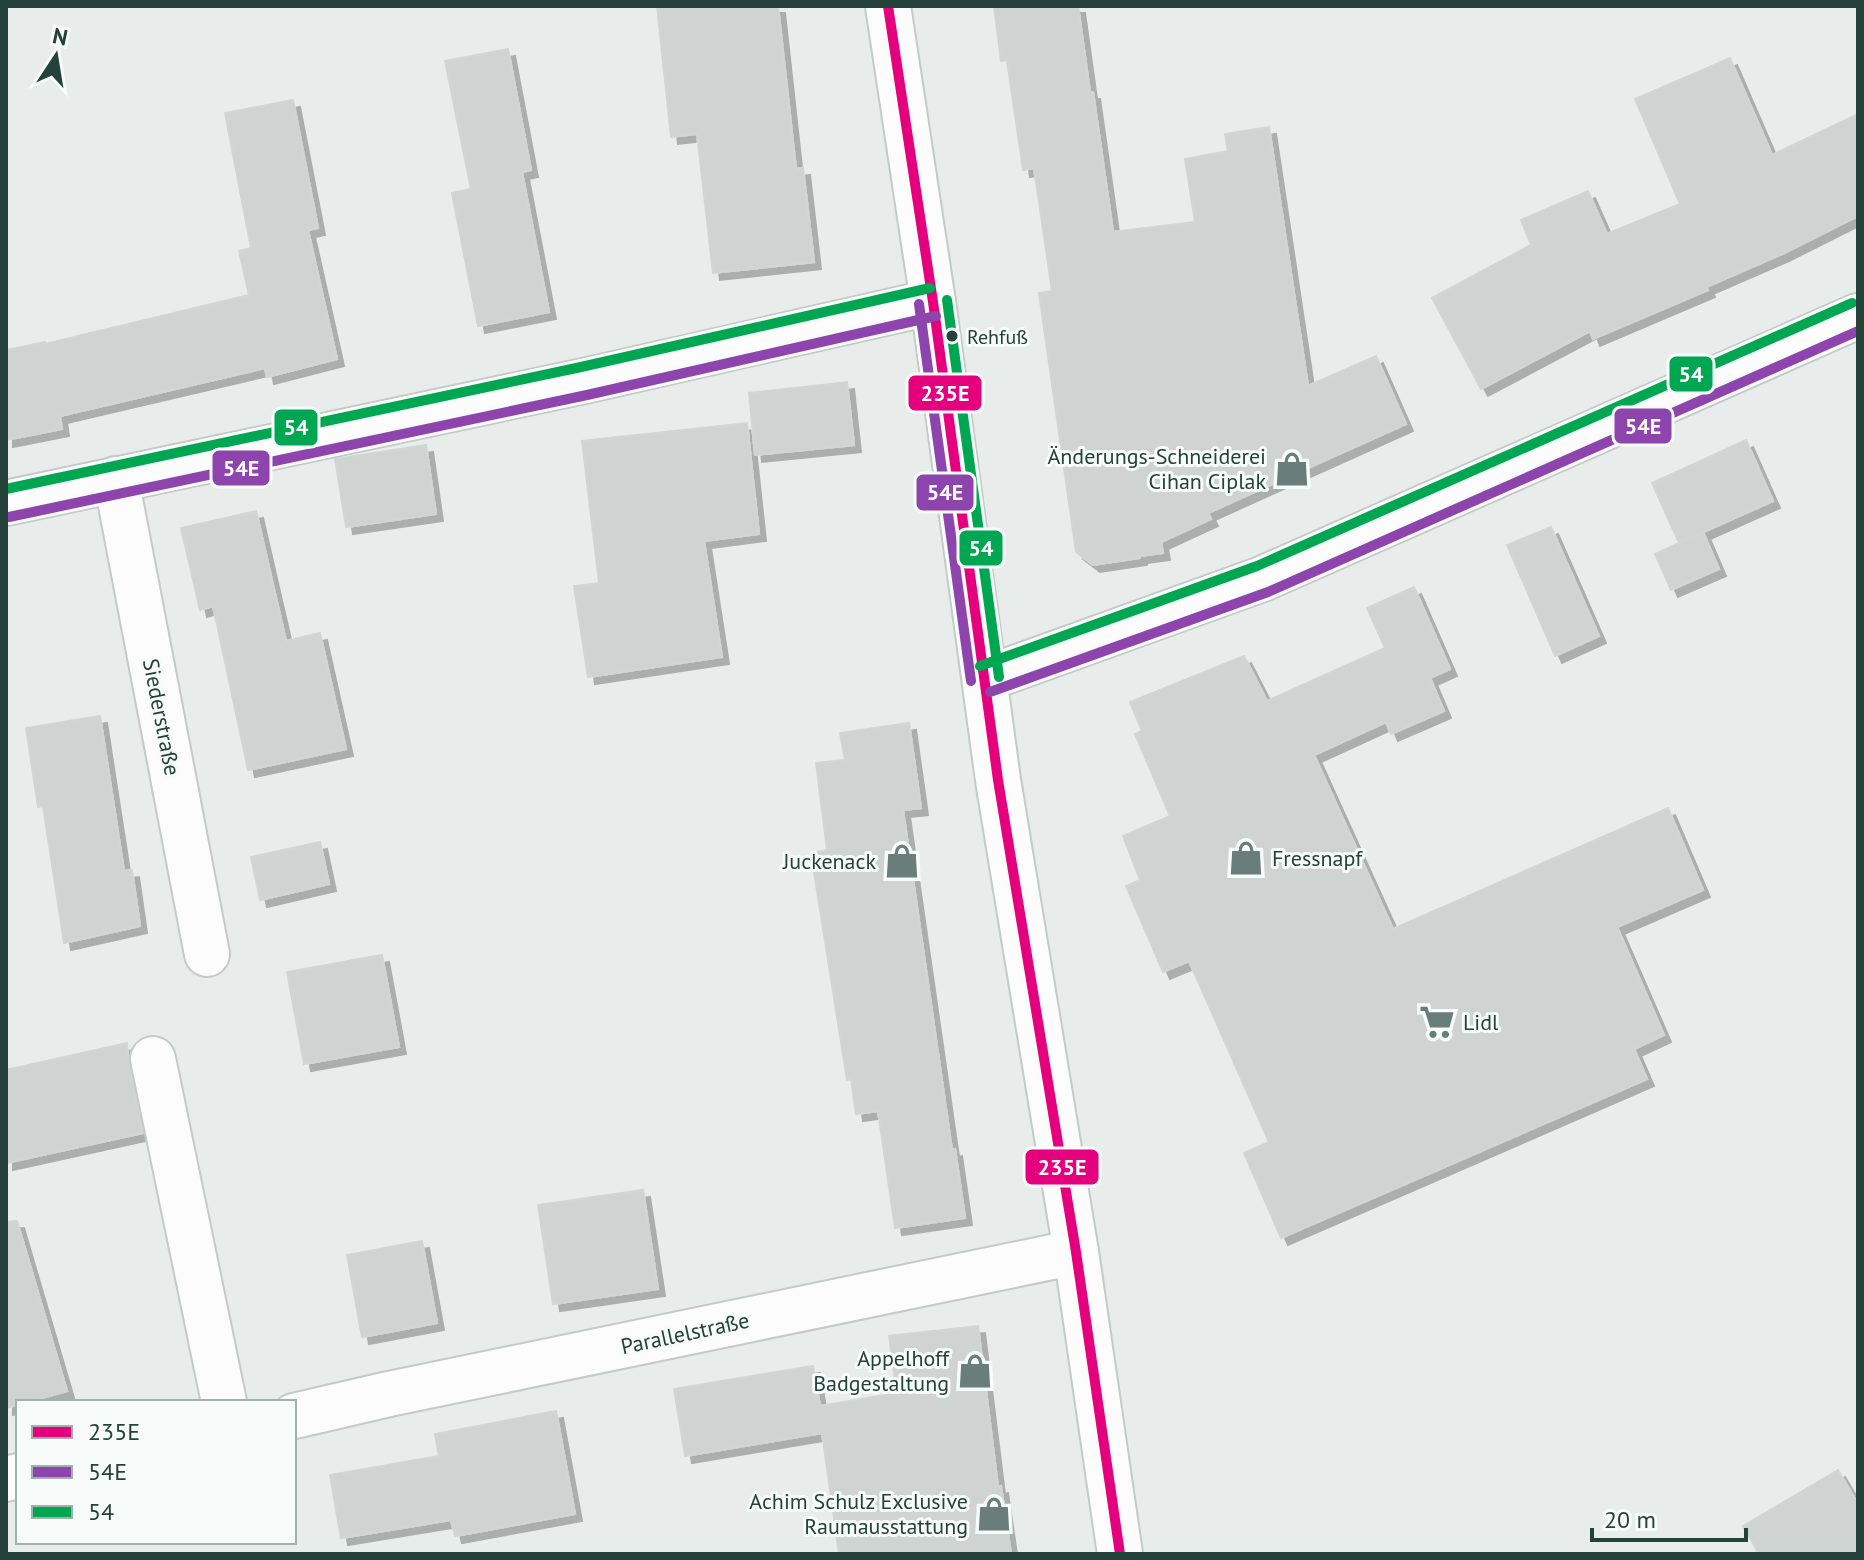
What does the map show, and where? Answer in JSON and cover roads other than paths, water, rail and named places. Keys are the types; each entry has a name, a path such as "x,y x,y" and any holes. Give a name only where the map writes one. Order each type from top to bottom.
{"street":[{"path":"888,6 933,302 1001,795 1076,1252 1120,1554"},
{"path":"6,503 555,388 933,302"},
{"path":"985,679 1262,579 1858,316"},
{"name":"Siederstraße","path":"116,479 207,954"},
{"path":"153,1059 224,1400"},
{"name":"Parallelstraße","path":"296,1416 1076,1252"}],"place":[{"name":"Rehfuß","path":"952,336"},
{"name":"Änderungs-Schneiderei Cihan Ciplak","path":"1292,469"},
{"name":"Fressnapf","path":"1246,858"},
{"name":"Juckenack","path":"902,861"},
{"name":"Lidl","path":"1437,1022"},
{"name":"Appelhoff Badgestaltung","path":"975,1371"},
{"name":"Achim Schulz Exclusive Raumausstattung","path":"994,1514"}]}
